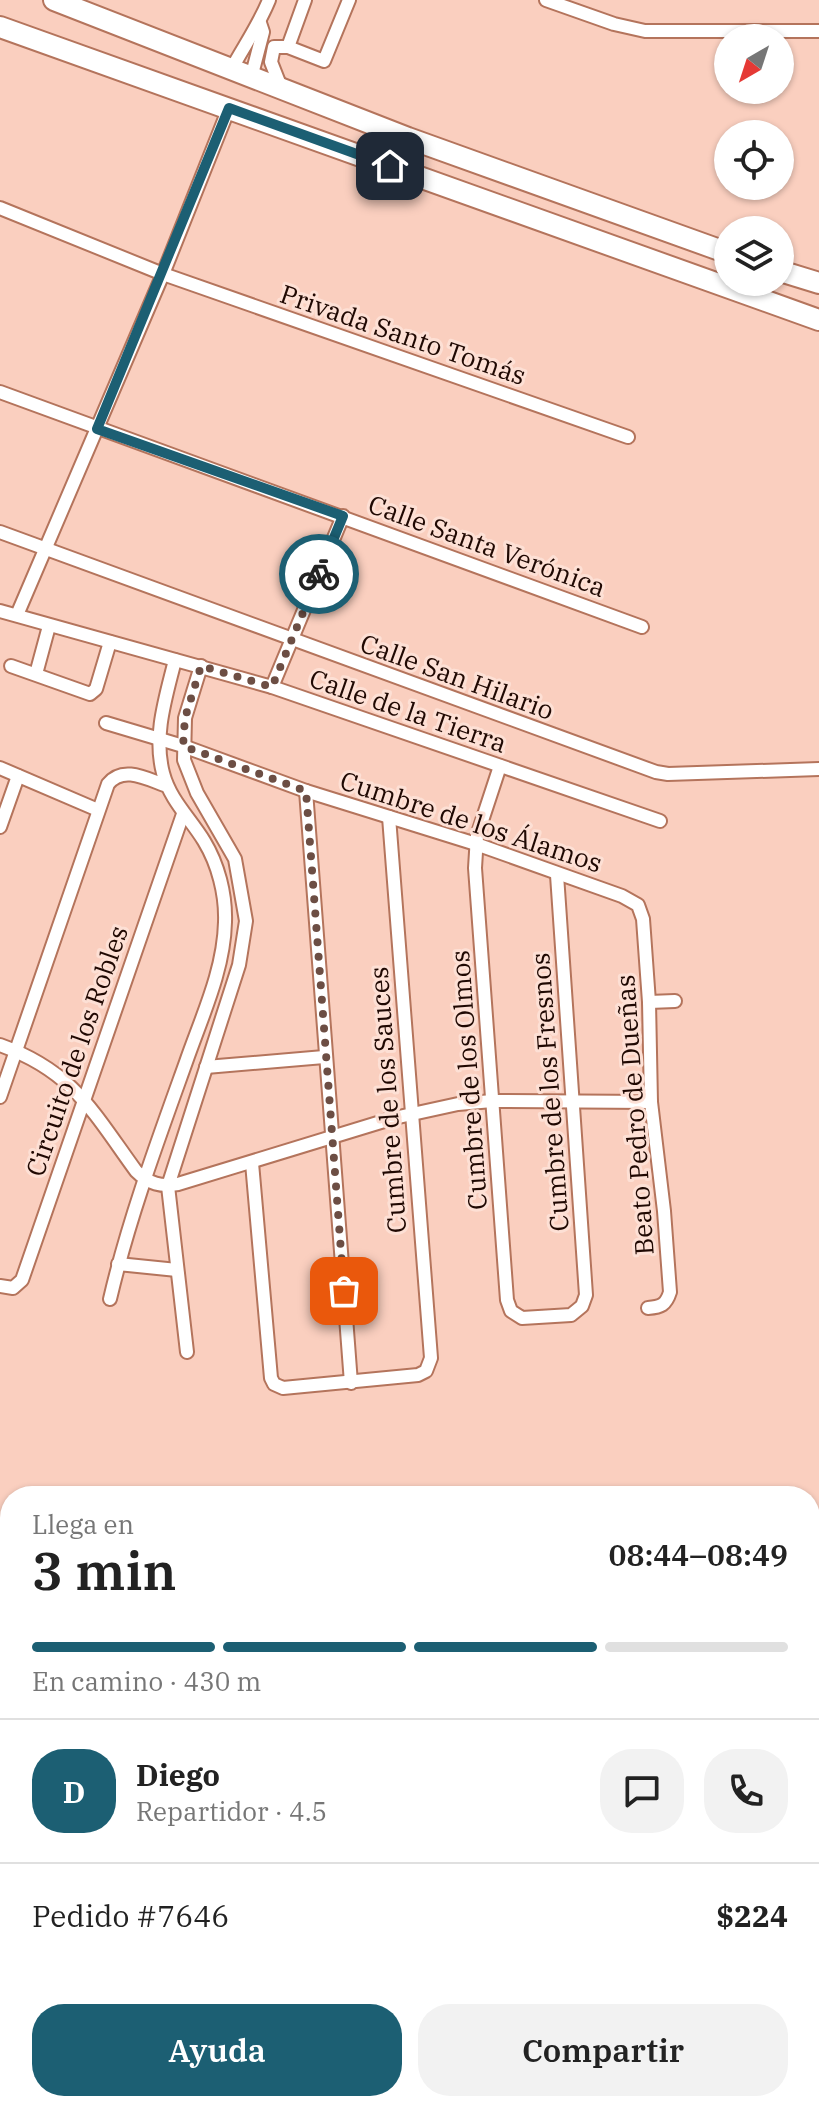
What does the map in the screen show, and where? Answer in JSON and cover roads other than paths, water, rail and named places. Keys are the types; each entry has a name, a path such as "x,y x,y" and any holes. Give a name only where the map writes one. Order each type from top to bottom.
{"main road":[{"path":"54,0 282,90 714,248"},
{"path":"0,27 819,320"},
{"path":"794,275 819,283"}],"street":[{"path":"241,74 251,31 260,23 269,0"},
{"path":"288,47 305,0"},
{"path":"282,90 271,62 274,47 288,47 324,61 349,0"},
{"path":"546,0 614,24 645,31 819,31"},
{"path":"241,74 263,32 260,23"},
{"path":"17,615 163,274 229,108"},
{"name":"Privada Santo Tomás","path":"0,208 163,274 628,437"},
{"name":"Calle Santa Verónica","path":"0,392 642,627"},
{"path":"272,687 343,516"},
{"name":"Calle San Hilario","path":"0,532 656,772 819,769"},
{"name":"Calle de la Tierra","path":"0,611 272,687 660,821"},
{"path":"36,674 49,626"},
{"path":"11,666 90,694 96,689 110,642"},
{"path":"110,1299 144,1180 214,980 224,940 225,899 217,871 203,839 183,814 167,786 158,738 175,660"},
{"path":"187,1352 168,1186 242,951 246,921 235,859 197,793 184,760 185,718 201,666"},
{"name":"Cumbre de los Álamos","path":"106,723 183,746 306,791 476,844 622,896 638,905"},
{"name":"Cumbre de los Olmos","path":"500,766 476,844 475,868 507,1300 511,1311 522,1318 571,1315 582,1306"},
{"path":"0,768 98,810"},
{"path":"0,1097 108,784 114,776 123,773 167,786"},
{"path":"0,827 18,776"},
{"path":"252,1163 271,1378 274,1384 283,1388 351,1383 306,791"},
{"name":"Circuito de los Robles","path":"0,1286 13,1288 22,1280 183,814"},
{"name":"Cumbre de los Sauces","path":"351,1383 418,1375 426,1371 431,1358 389,817"},
{"name":"Cumbre de los Fresnos","path":"557,875 586,1295 582,1306"},
{"name":"Beato Pedro de Dueñas","path":"638,905 643,919 651,1102 670,1292 661,1307 648,1308"},
{"path":"649,1002 675,1001"},
{"path":"0,1045 54,1072 83,1098 144,1180 168,1186 411,1114 458,1104 492,1101 651,1102"},
{"path":"206,1067 324,1057"},
{"path":"118,1264 177,1270"}]}
